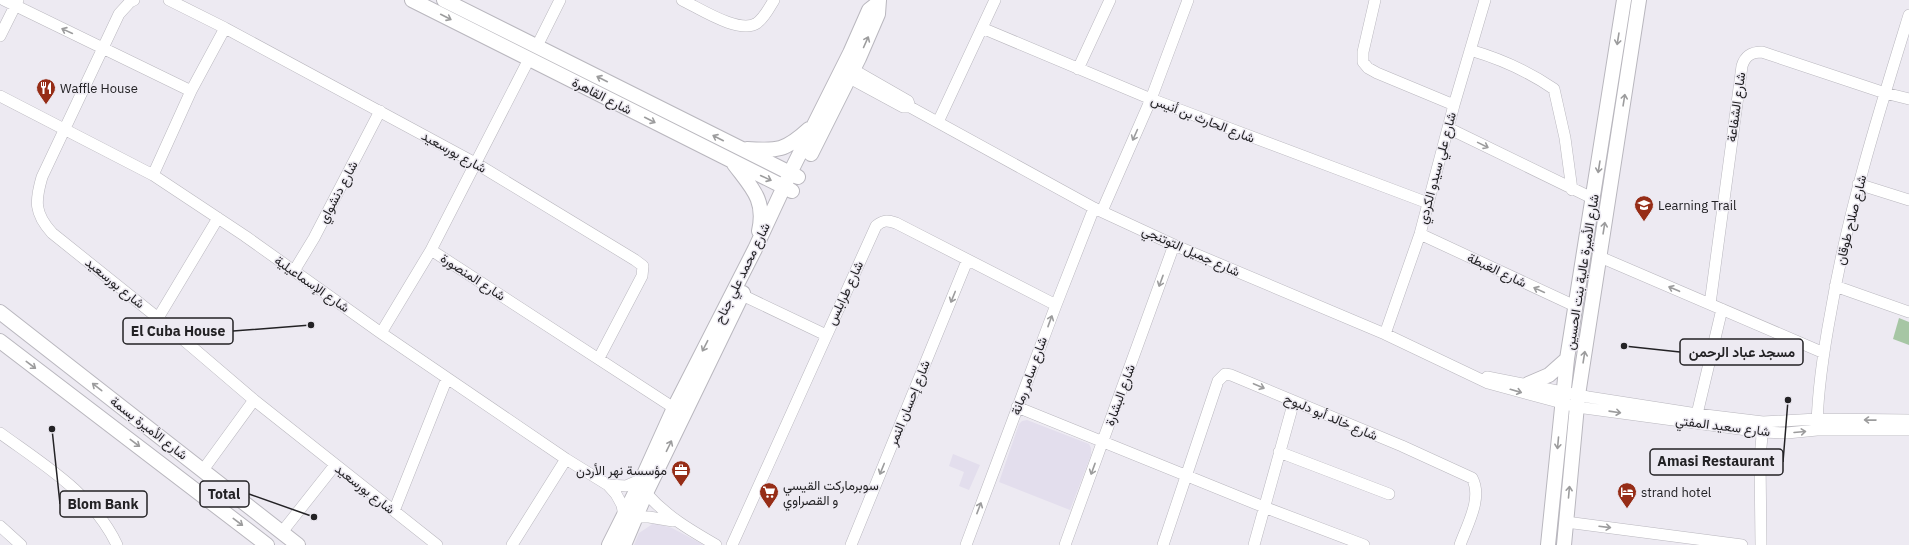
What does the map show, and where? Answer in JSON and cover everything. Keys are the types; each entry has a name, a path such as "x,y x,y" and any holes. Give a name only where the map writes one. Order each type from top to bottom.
{"main road":[{"name":"شارع القاهرة","path":"412,0 788,189"},
{"name":"شارع القاهرة","path":"444,0 794,176"},
{"name":"شارع الأميرة عالية بنت الحسين","path":"1548,545 1567,359 1594,199 1624,0"},
{"name":"شارع الأميرة عالية بنت الحسين","path":"1564,545 1577,401 1639,0"},
{"name":"شارع محمد علي جناح","path":"609,545 631,517 646,493 742,295 794,176 847,71 869,10 878,1"},
{"name":"شارع محمد علي جناح","path":"794,176 815,123 847,71"},
{"path":"739,148 772,151 785,148 795,142 815,123"},
{"path":"733,162 753,189 760,204 761,223 755,249"},
{"name":"شارع محمد علي جناح","path":"624,545 642,479 674,408 755,249 788,189"},
{"name":"شارع الأميرة بسمة","path":"0,312 298,545"},
{"name":"شارع الأميرة بسمة","path":"0,341 268,545"},
{"path":"1528,384 1550,375 1567,359"}],"street":[{"path":"4,0 17,3 102,48 191,91"},
{"name":"شارع بورسعيد","path":"134,0 130,2 119,14 42,177 36,206 41,219 52,233 158,318 254,400 437,545"},
{"name":"شارع بورسعيد","path":"169,0 225,28 477,164 643,266 642,276 599,358"},
{"path":"537,46 560,0"},
{"path":"682,0 724,21 737,26 748,26 757,23 767,13 774,0"},
{"path":"938,122 995,0"},
{"path":"1078,69 1110,0"},
{"name":"شارع سامر رمانة","path":"966,545 1056,305 1098,210 1151,99 1188,0"},
{"path":"1375,0 1363,52 1363,62 1368,68 1377,73 1454,105"},
{"name":"شارع علي سيدو الكردي","path":"1385,334 1420,234 1454,105 1485,0"},
{"path":"0,36 17,3"},
{"name":"شارع صلاح طوقان","path":"1817,425 1824,353 1835,286 1858,184 1909,15"},
{"path":"153,175 191,91 225,28"},
{"name":"شارع الحارث بن أنيس","path":"982,28 1151,99 1428,203"},
{"path":"1470,50 1496,58 1533,75 1554,89 1565,138 1572,190"},
{"name":"شارع الشفاعة","path":"1710,304 1744,58 1749,54 1762,52 1885,93"},
{"name":"شارع المنصورة","path":"529,59 432,250 674,408"},
{"name":"شارع جميل التوتنجي","path":"847,71 903,107 910,107 1098,210 1174,245 1385,334 1488,383 1563,399"},
{"path":"1885,93 1909,99"},
{"name":"شارع الإسماعيلية","path":"0,96 153,175 218,218 380,333 566,460 608,485 616,494 631,517"},
{"name":"شارع دنشواي","path":"294,271 314,238 380,112"},
{"path":"1448,128 1572,190 1594,199"},
{"path":"1858,184 1909,200"},
{"path":"158,318 218,218"},
{"name":"شارع طرابلس","path":"732,545 876,226 882,221 889,220 896,222 967,261 1056,305"},
{"name":"شارع الغبطة","path":"1420,234 1575,306"},
{"name":"شارع البشارة","path":"1065,545 1174,245"},
{"path":"380,333 432,250"},
{"path":"1600,257 1824,353"},
{"name":"شارع إحسان النمر","path":"852,545 967,261"},
{"path":"1835,286 1909,312"},
{"path":"742,295 826,335"},
{"path":"1697,414 1722,308"},
{"name":"شارع خالد أبو دلبوح","path":"1163,545 1218,381 1223,375 1231,375 1472,478 1477,489 1476,498 1460,545"},
{"path":"394,511 447,378"},
{"name":"شارع جميل التوتنجي","path":"1479,378 1494,378 1528,384 1563,399"},
{"name":"شارع سعيد المفتي","path":"1563,399 1762,427 1909,420"},
{"path":"202,470 254,400"},
{"path":"1254,545 1294,401"},
{"name":"شارع سعيد المفتي","path":"1577,401 1697,414 1762,427"},
{"path":"1018,407 1186,476 1364,545"},
{"name":"شارع سعيد المفتي","path":"1817,425 1909,430"},
{"path":"1761,545 1760,458 1762,427"},
{"path":"0,432 77,491 105,522 117,545"},
{"path":"1279,452 1389,494"},
{"path":"512,545 566,460"},
{"path":"282,532 335,465"},
{"path":"608,485 626,486 642,479"},
{"path":"646,493 676,521 716,545"},
{"path":"631,517 663,518 676,521"},
{"path":"1566,522 1742,545"},
{"path":"0,526 21,545"}],"shaded area":[{"path":"1027,420 1089,444 1091,448 1091,455 1070,510 999,482 1019,424 1022,421"},
{"path":"953,454 980,465 969,490 959,486 964,472 949,466"},
{"path":"654,523 672,528 704,545 634,545 639,533"}],"green space":[{"path":"1899,318 1909,322 1909,345 1893,339"}],"place":[{"name":"Waffle House","path":"46,105"},
{"name":"Learning Trail","path":"1644,222"},
{"name":"El Cuba House","path":"311,325"},
{"name":"مسجد عباد الرحمن","path":"1624,346"},
{"name":"Amasi Restaurant","path":"1788,400"},
{"name":"Blom Bank","path":"52,429"},
{"name":"مؤسسة نهر الأردن","path":"681,487"},
{"name":"سوبرماركت القيسي و القصراوي","path":"769,509"},
{"name":"strand hotel","path":"1627,509"},
{"name":"Total","path":"314,517"}]}
